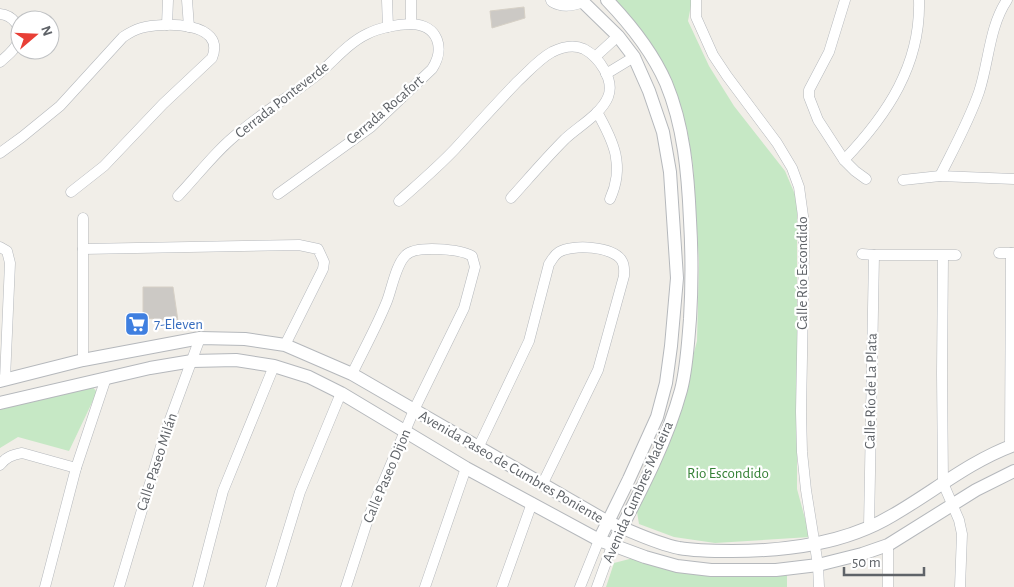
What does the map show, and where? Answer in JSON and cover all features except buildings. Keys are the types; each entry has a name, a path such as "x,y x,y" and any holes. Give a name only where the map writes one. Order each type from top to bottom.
{"main road":[{"path":"553,0 558,3 570,4 582,0"}],"street":[{"path":"167,26 168,0"},
{"path":"187,0 189,27"},
{"path":"387,0 388,28"},
{"path":"406,25 411,0"},
{"name":"Avenida Cumbres Madeira","path":"580,587 599,540 656,417 666,383 677,278 670,172 663,132 649,91 634,57 618,36 582,0"},
{"name":"Avenida Cumbres Madeira","path":"597,587 612,546 647,477 671,420 681,389 688,345 693,278 688,169 680,126 666,83 647,48 631,26 607,0"},
{"name":"Calle Río Escondido","path":"696,0 696,17 714,54 727,76 777,143 792,168 799,187 803,216 804,246 802,452 818,565 818,587"},
{"path":"845,0 829,52 809,90 809,98 818,120 844,160 866,179"},
{"path":"844,160 877,123 894,99 906,74 917,38 919,0"},
{"path":"940,176 979,91 996,22 1006,0"},
{"path":"0,14 12,18 17,24 19,32 14,49 0,62"},
{"name":"Cerrada Ponteverde","path":"178,196 239,132 316,75 355,40 377,29 406,25"},
{"name":"Cerrada Rocafort","path":"278,194 371,126 432,69 440,51 438,41 433,32 425,27 406,25"},
{"path":"0,153 60,106 123,38 131,32 140,28 178,26 204,31 211,37 215,45 212,58 163,104 104,166 71,192"},
{"path":"601,65 618,36"},
{"path":"399,201 453,151 493,107 550,53 561,48 574,46 584,49 601,65 610,85 610,95 597,112 560,145 511,198"},
{"path":"601,65 634,57"},
{"path":"597,112 613,142 617,164 618,177 610,199"},
{"path":"902,180 940,176 1014,179"},
{"path":"673,208 690,206"},
{"path":"83,218 83,360"},
{"path":"84,249 299,245 318,249 322,254 324,269 284,345"},
{"path":"478,448 529,341 549,264 554,256 566,249 591,248 612,253 622,260 625,268 598,370 542,485"},
{"path":"3,380 10,263 4,249"},
{"name":"Calle Paseo Dijon","path":"346,587 369,516 414,410 464,308 475,267 472,256 460,251 419,249 405,255 400,261 387,302 352,374"},
{"path":"999,253 1012,253 1012,446"},
{"path":"862,254 956,255"},
{"name":"Calle Río de La Plata","path":"869,528 874,255"},
{"path":"943,256 943,483 959,520 962,534 960,587"},
{"path":"677,278 693,278"},
{"name":"Avenida Paseo de Cumbres Poniente","path":"3,380 83,360 200,338 245,339 284,345 352,374 608,522 662,543 680,548 710,551 770,550 815,544 849,535 869,528 892,516 981,460 1012,446"},
{"name":"Calle Paseo Milán","path":"119,587 165,433 200,338"},
{"name":"Avenida Paseo de Cumbres Poniente","path":"0,404 106,378 192,360 236,360 274,366 309,377 341,393 466,468 599,540 612,546 677,566 711,570 776,570 818,565 862,554 888,545 976,490 1014,471"},
{"path":"198,587 223,491 274,366"},
{"path":"45,587 76,468 106,378"},
{"path":"271,587 300,492 341,393"},
{"path":"3,462 14,454 22,453 76,468"},
{"path":"425,587 466,468"},
{"path":"502,587 532,504"},
{"path":"888,545 888,587"}],"green space":[{"name":"Rio Escondido","path":"616,0 692,0 688,21 709,66 734,106 785,171 797,199 797,489 810,537 715,543 674,537 639,524 637,512 679,409 697,341 699,262 693,165 687,129 673,93 655,59"},
{"path":"89,383 97,392 69,451 18,437 0,448 0,406"},
{"path":"641,556 710,571 787,569 787,587 606,587 614,563"}],"place":[{"name":"7-Eleven","path":"137,324"}]}
